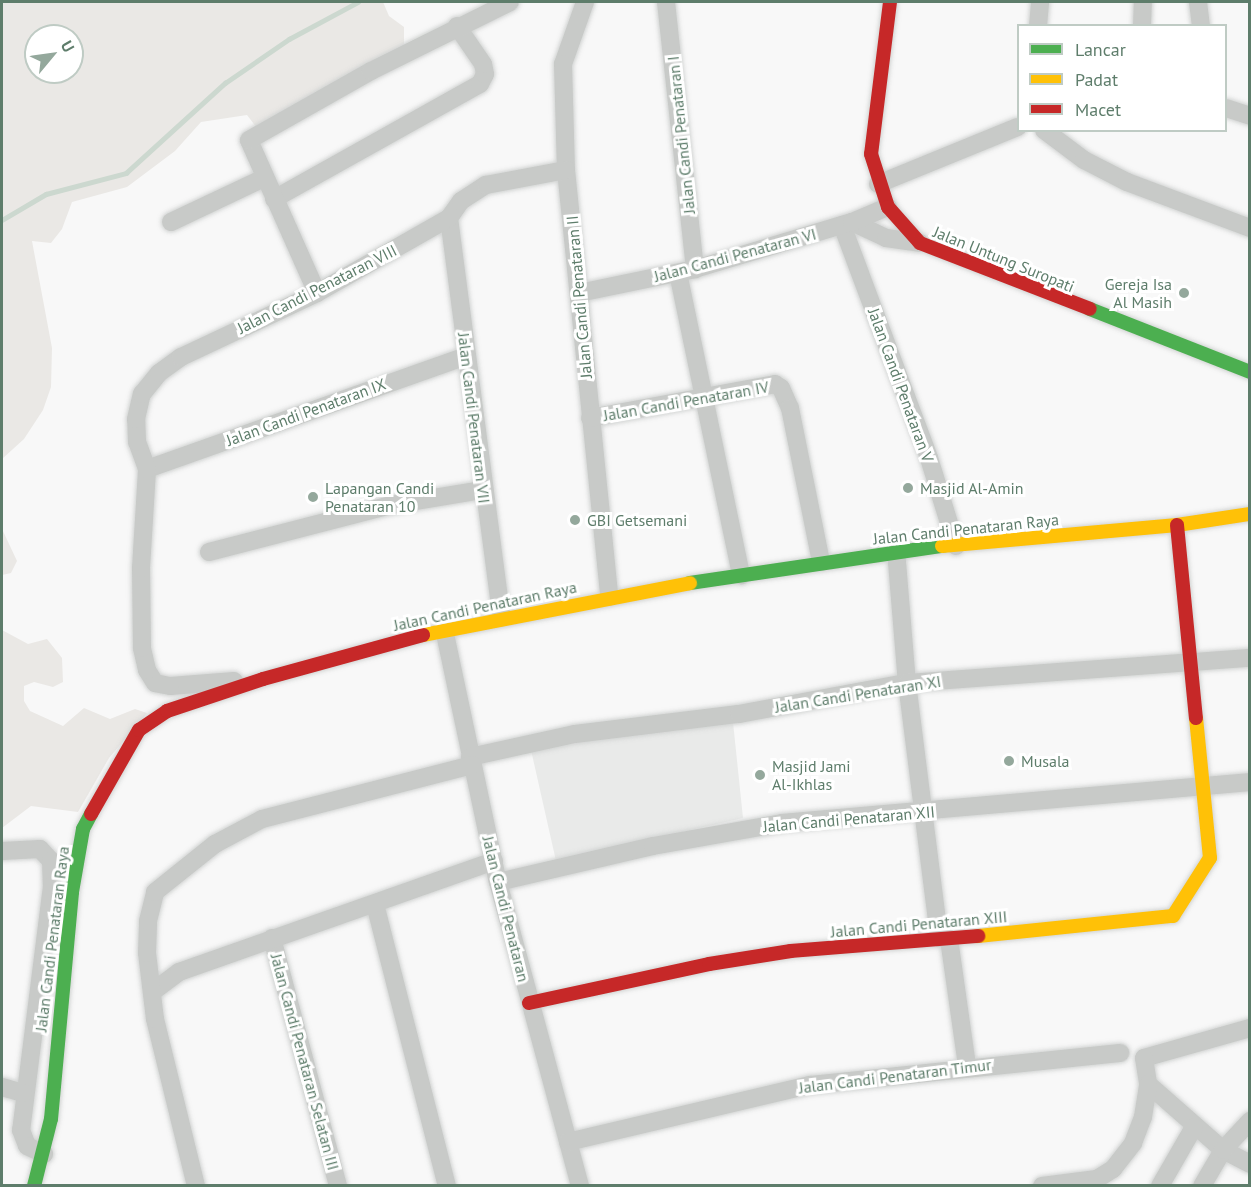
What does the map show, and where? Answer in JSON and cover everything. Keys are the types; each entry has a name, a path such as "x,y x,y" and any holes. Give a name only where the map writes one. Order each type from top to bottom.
{"main road":[{"name":"Jalan Untung Suropati","path":"890,2 871,154 878,184 888,207 920,243 1250,372"},
{"name":"Jalan Candi Penataran Raya","path":"34,1185 44,1154 51,1119 70,903 83,829 139,730 167,711 263,679 444,629 609,597 896,550 1178,525 1250,514"},
{"path":"1178,525 1190,663 1205,784"},
{"name":"Jalan Candi Penataran XIII","path":"529,1003 709,964 791,951 944,939 1173,916 1210,858 1205,784"}],"street":[{"path":"316,293 249,140 457,26 510,2"},
{"name":"Jalan Candi Penataran II","path":"585,2 562,64 566,170 609,597"},
{"name":"Jalan Candi Penataran I","path":"666,2 687,271 704,398 741,575"},
{"path":"1038,24 1040,2"},
{"path":"1142,24 1143,2"},
{"path":"1198,2 1201,24"},
{"path":"274,199 480,84 485,74 483,64 457,26"},
{"path":"1227,108 1250,116"},
{"path":"878,184 1017,128"},
{"path":"1047,132 1084,160 1127,182 1250,228"},
{"name":"Jalan Candi Penataran VIII","path":"147,469 137,442 136,419 142,394 159,374 181,357 316,293 449,218 461,201 486,185 566,170"},
{"path":"171,222 264,178"},
{"name":"Jalan Candi Penataran VI","path":"579,293 687,271 847,224 888,207"},
{"name":"Jalan Candi Penataran VII","path":"449,218 483,490 502,618"},
{"path":"847,224 886,238 920,243"},
{"name":"Jalan Candi Penataran V","path":"847,224 929,458 956,546"},
{"name":"Jalan Candi Penataran IX","path":"147,469 466,356"},
{"name":"Jalan Candi Penataran IV","path":"590,418 775,384 781,388 790,408 821,562"},
{"path":"147,469 141,568 142,648 147,670 155,683 170,686 263,679"},
{"path":"209,552 391,505 483,490"},
{"path":"896,550 907,683 922,812 967,1066"},
{"name":"Jalan Candi Penataran","path":"444,629 498,882 580,1185"},
{"name":"Jalan Candi Penataran XI","path":"196,1185 155,1019 155,990 147,953 148,921 154,892 215,844 262,819 575,734 739,714 907,683 1250,658"},
{"name":"Jalan Candi Penataran XII","path":"498,882 652,846 782,823 922,812 1205,784 1250,782"},
{"path":"2,851 40,849 51,861 52,886 23,1093 22,1139 34,1151 44,1154"},
{"path":"155,990 178,972 494,861"},
{"path":"375,904 447,1185"},
{"name":"Jalan Candi Penataran Selatan III","path":"272,938 338,1185"},
{"path":"1042,1185 1097,1179 1113,1169 1133,1143 1143,1117 1148,1084 1144,1058 1250,1028"},
{"name":"Jalan Candi Penataran Timur","path":"568,1142 810,1084 967,1066 1120,1053"},
{"path":"1148,1084 1194,1127 1223,1150 1250,1164"},
{"path":"2,1087 23,1093"},
{"path":"1202,1185 1223,1150 1250,1121"},
{"path":"1160,1185 1194,1127"}],"shaded area":[{"path":"2,2 383,2 389,16 404,27 404,45 257,128 247,115 201,122 175,151 127,187 72,202 62,229 51,243 32,241 52,348 51,387 43,410 24,439 2,459"},
{"path":"2,529 17,561 11,573 2,575"},
{"path":"2,630 28,644 47,639 62,658 63,682 53,687 34,682 24,686 24,701 30,711 63,726 84,708 110,719 135,709 147,713 109,758 78,812 31,806 2,828"},
{"path":"733,722 743,818 556,861 531,750 633,732"}],"waterway":[{"path":"2,220 46,194 126,173 225,83 289,39 358,2"}],"traffic: fast":[{"path":"1090,309 1250,372"},
{"path":"690,583 942,546"},
{"path":"34,1186 51,1119 72,892 83,829 91,814"}],"traffic: slow":[{"path":"942,546 1177,525 1250,514"},
{"path":"423,635 690,583"},
{"path":"978,936 1173,916 1210,858 1196,718"}],"traffic: jam":[{"path":"890,2 871,154 888,207 920,243 1090,309"},
{"path":"1177,525 1196,718"},
{"path":"91,814 139,730 167,711 263,679 423,635"},
{"path":"529,1003 709,964 791,951 978,936"}],"place":[{"name":"Gereja Isa Al Masih","path":"1184,293"},
{"name":"Masjid Al-Amin","path":"908,488"},
{"name":"Lapangan Candi Penataran 10","path":"313,497"},
{"name":"GBI Getsemani","path":"575,520"},
{"name":"Musala","path":"1009,761"},
{"name":"Masjid Jami Al-Ikhlas","path":"760,775"}]}
